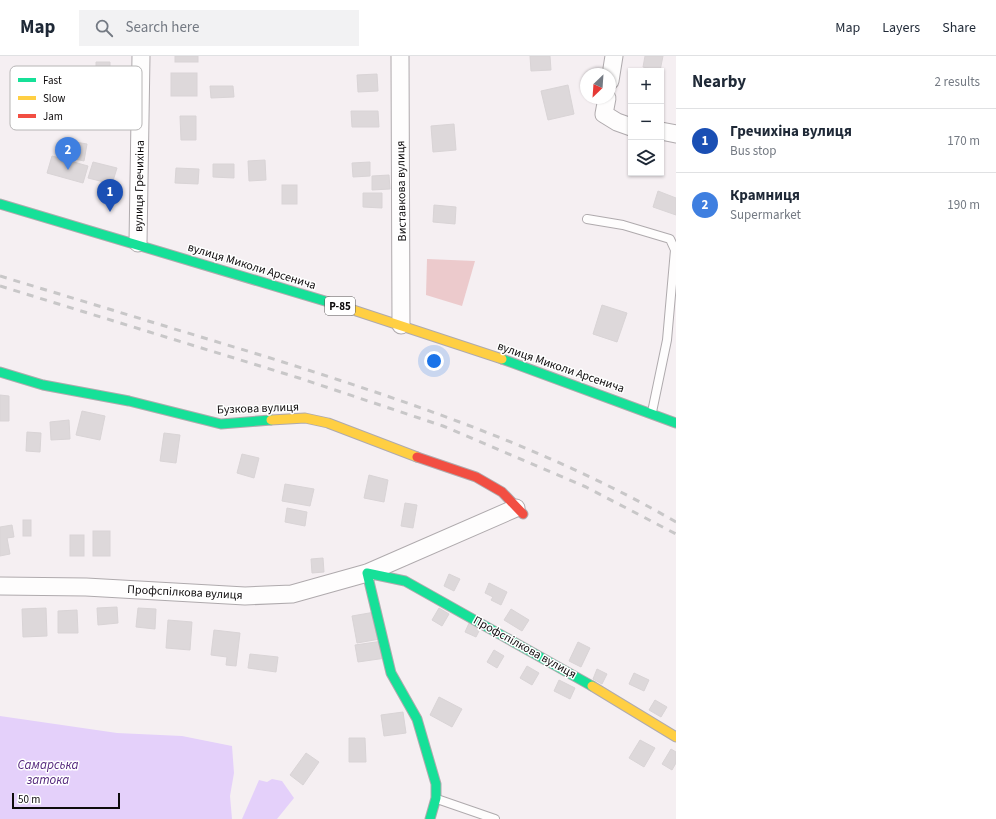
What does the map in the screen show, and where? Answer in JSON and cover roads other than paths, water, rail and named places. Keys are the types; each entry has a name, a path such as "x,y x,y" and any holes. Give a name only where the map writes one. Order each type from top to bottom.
{"street":[{"name":"вулиця Гречихіна","path":"141,56 141,66"},
{"name":"Виставкова вулиця","path":"400,56 401,325"},
{"path":"612,68 614,56"},
{"path":"606,106 617,122 628,126"},
{"name":"вулиця Гречихіна","path":"138,243 140,130"},
{"path":"664,132 676,134"},
{"name":"вулиця Миколи Арсенича","path":"0,204 138,243 401,325 598,392 676,423"},
{"name":"Бузкова вулиця","path":"0,372 44,385 129,401 221,424 305,418 328,423 435,464 476,476 502,492 519,511"},
{"name":"Профспілкова вулиця","path":"0,586 86,587 245,596 292,594 367,573 519,511"},
{"path":"367,573 391,673 417,719 436,784 436,798 430,819"},
{"name":"Профспілкова вулиця","path":"367,573 405,582 568,671 676,737"}],"lane":[{"path":"587,219 623,225 670,239 675,250 666,340 651,413"},
{"path":"436,798 495,819"}],"water":[{"name":"Самарська затока","path":"0,716 117,733 182,736 232,746 234,773 230,796 232,819 0,819"},
{"path":"272,779 282,781 294,798 277,819 242,819 259,780 267,782"}],"railway":[{"path":"0,276 267,357 424,409 476,428 578,471 627,495 676,522"},
{"path":"0,286 299,378 443,426 586,487 676,534"}],"place":[{"name":"Крамниця","path":"68,170"},
{"name":"Гречихіна вулиця","path":"110,212"}]}
